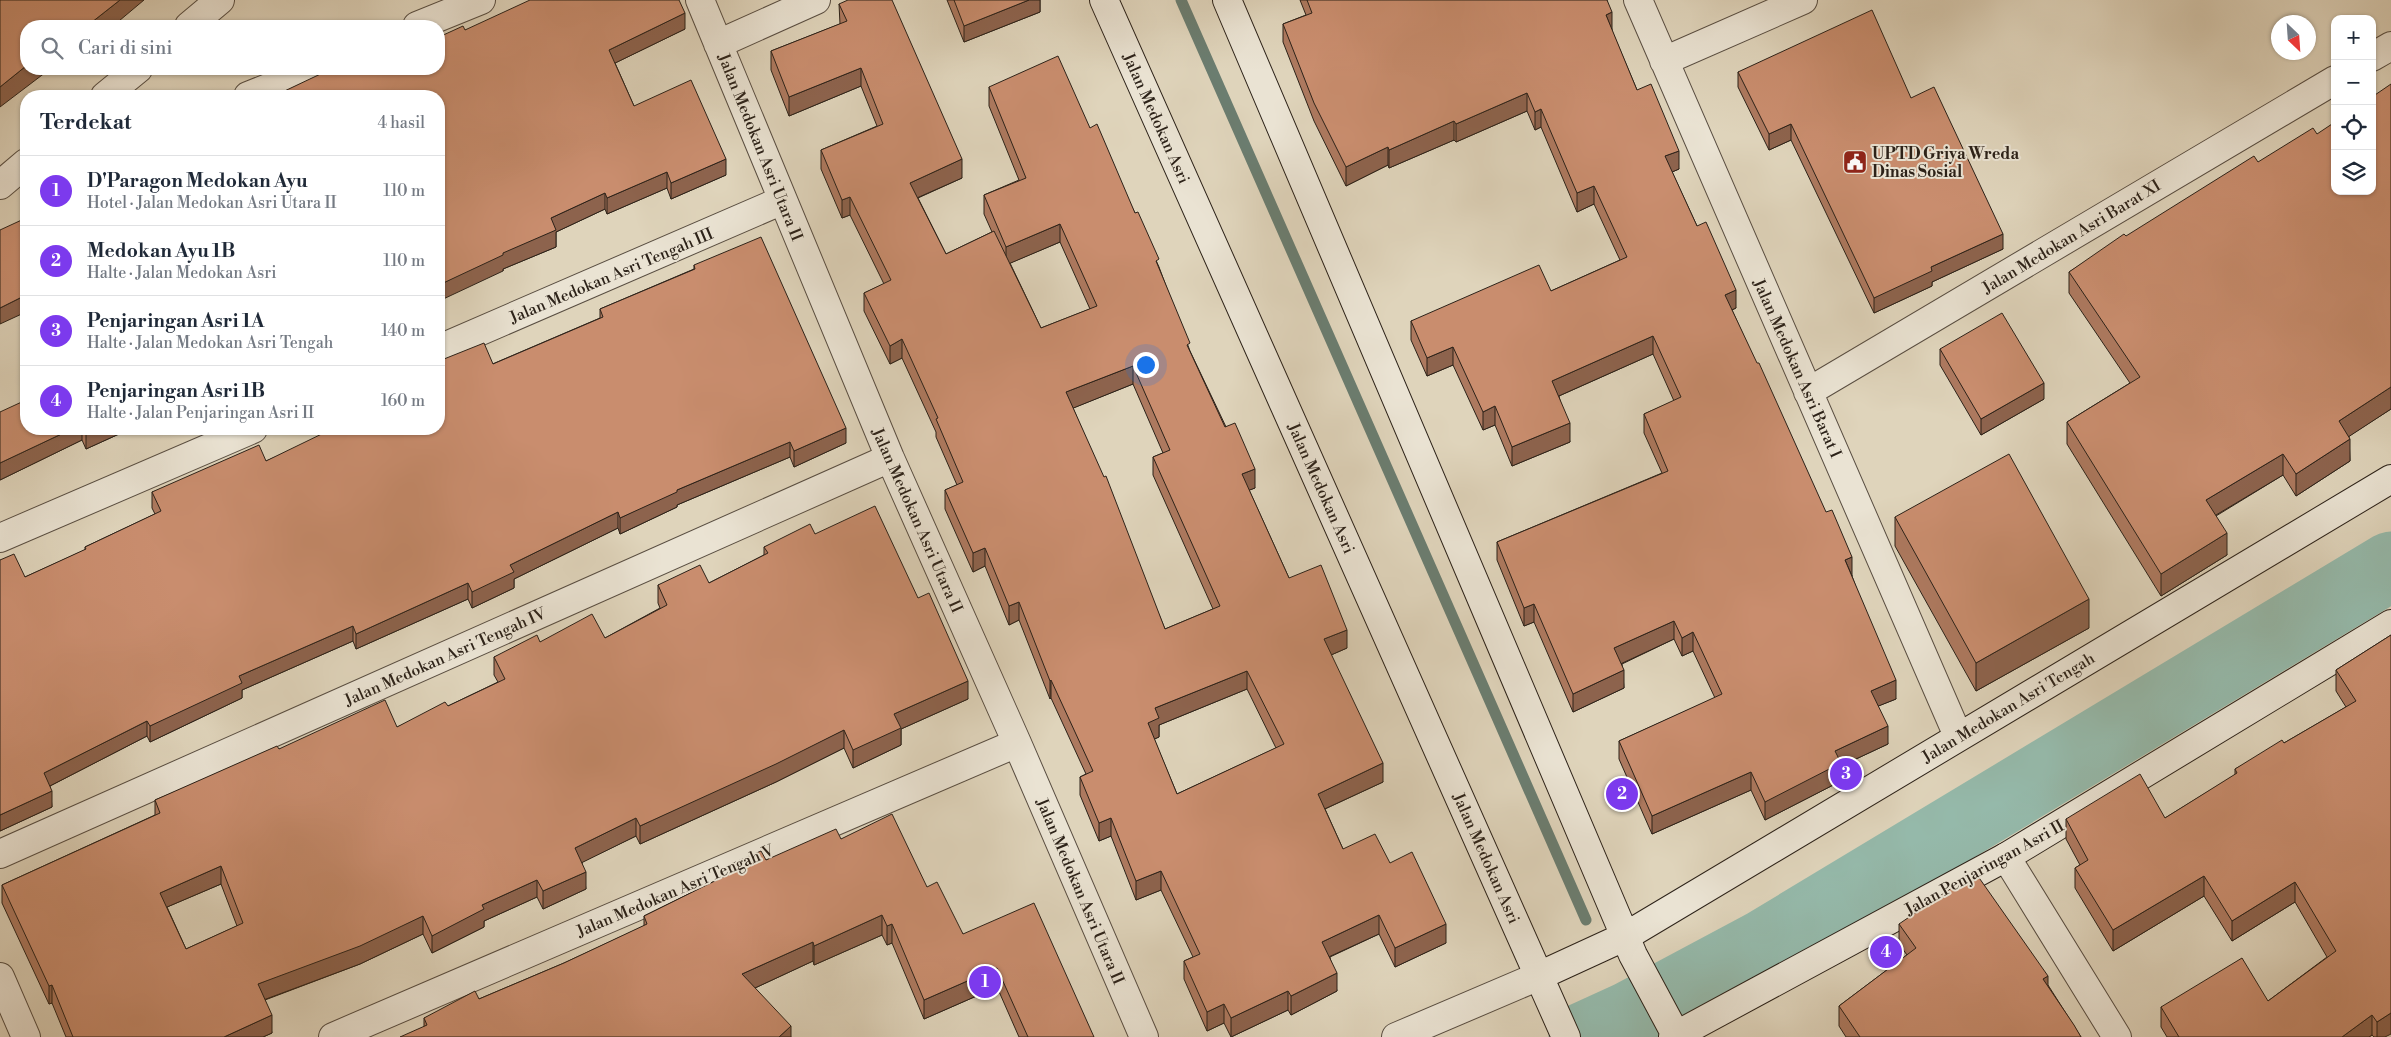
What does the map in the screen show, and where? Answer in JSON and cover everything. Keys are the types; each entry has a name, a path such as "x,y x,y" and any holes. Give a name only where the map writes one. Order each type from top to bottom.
{"street":[{"path":"196,20 220,0"},
{"path":"432,20 481,0"},
{"name":"Jalan Medokan Asri Utara II","path":"700,0 890,458 1017,743 1144,1037"},
{"path":"718,44 816,0"},
{"name":"Jalan Medokan Asri","path":"1104,0 1566,1037"},
{"path":"1227,0 1629,945 1673,1032"},
{"name":"Jalan Medokan Asri Barat I","path":"1638,0 1958,736"},
{"path":"1664,61 1803,0"},
{"path":"2376,55 2391,46"},
{"path":"112,90 131,75"},
{"path":"263,90 300,75"},
{"name":"Jalan Medokan Asri Barat XI","path":"1808,392 2331,82"},
{"path":"0,185 20,168"},
{"path":"0,199 20,191"},
{"name":"Jalan Medokan Asri Tengah III","path":"445,346 783,200"},
{"path":"0,538 239,435"},
{"name":"Jalan Medokan Asri Tengah IV","path":"0,854 890,458"},
{"name":"Jalan Medokan Asri Tengah","path":"1629,945 1958,736 2391,479"},
{"name":"Jalan Penjaringan Asri II","path":"1673,1032 2006,857 2391,624"},
{"name":"Jalan Medokan Asri Tengah V","path":"333,1037 1017,743"},
{"path":"2006,857 2117,1037"},
{"path":"1396,1037 1542,982 1629,945"},
{"path":"0,977 26,1037"}],"building":[{"path":"0,0 120,0 95,20 20,20 20,71 0,87"},
{"path":"530,0 679,0 685,13 609,50 634,106 691,80 726,159 671,183 667,172 607,198 605,193 551,218 556,230 503,253 503,255 445,282 445,90 287,90 318,75 445,75 445,34 463,26 465,30"},
{"path":"848,0 892,0 962,159 910,183 946,254 994,231 1041,328 1097,306 1060,224 1006,247 984,195 1026,178 989,87 1058,56 1090,128 1097,124 1135,213 1138,212 1159,259 1156,261 1190,343 1187,345 1225,427 1235,423 1255,469 1242,474 1289,578 1321,565 1347,630 1324,639 1383,763 1318,794 1343,849 1375,834 1390,863 1412,852 1446,924 1395,948 1379,915 1322,942 1337,973 1291,996 1288,991 1231,1018 1224,1004 1207,1012 1184,961 1200,954 1161,871 1136,881 1111,818 1099,823 1080,777 1093,771 1050,681 1019,602 1009,606 985,548 973,553 945,490 963,482 936,419 938,418 902,339 890,346 864,293 891,280 850,197 842,200 821,150 883,124 861,68 789,97 771,51 847,21 839,4","holes":["1133,366 1170,450 1153,457 1220,606 1165,629 1106,476 1104,477 1066,392","1247,671 1284,744 1177,794 1148,723 1159,718 1155,708"]},
{"path":"954,0 1029,0 964,26"},
{"path":"1307,0 1607,0 1612,12 1606,15 1637,90 1651,84 1679,151 1665,156 1697,226 1706,222 1736,290 1725,295 1757,363 1759,363 1826,512 1832,510 1852,557 1845,560 1896,680 1871,691 1888,726 1835,751 1841,763 1765,802 1751,772 1652,816 1619,741 1722,694 1693,632 1682,638 1674,621 1614,648 1624,670 1573,694 1534,604 1524,608 1497,542 1668,471 1644,414 1681,397 1653,336 1552,381 1570,423 1512,447 1495,406 1483,412 1453,347 1427,358 1411,321 1539,265 1551,291 1627,257 1594,186 1577,193 1541,109 1535,112 1527,93 1456,124 1454,121 1389,150 1388,147 1346,167 1314,103 1283,24 1312,13"},
{"path":"1872,10 1911,98 1934,87 2003,234 1931,267 1932,271 1874,298 1791,124 1769,134 1738,72"},
{"path":"2391,84 2391,387 2339,421 2350,439 2296,474 2283,454 2206,500 2227,533 2161,574 2067,422 2140,377 2069,272 2124,234 2126,236 2254,156 2258,162 2313,128 2317,134 2331,125 2331,195 2376,195 2376,94"},
{"path":"20,221 20,298 0,308 0,230"},
{"path":"761,237 846,428 794,451 790,442 677,490 677,492 620,518 618,512 510,565 514,572 472,592 468,583 356,634 353,626 239,676 242,683 150,726 147,721 44,773 52,791 0,815 0,560 14,554 25,577 161,511 152,492 259,445 266,461 320,435 445,435 445,359 484,343 493,364 603,317 600,309 695,269 694,265"},
{"path":"2002,313 2044,383 1981,419 1940,349"},
{"path":"20,403 20,435 59,435 0,463 0,412"},
{"path":"2009,454 2089,599 1976,663 1895,517"},
{"path":"875,506 918,598 929,593 968,681 894,714 901,728 853,750 844,730 776,764 640,826 636,818 575,848 586,872 543,891 537,880 482,905 484,909 432,936 423,916 360,946 258,984 272,1015 224,1037 73,1037 52,985 49,986 2,885 160,813 155,800 277,746 279,749 385,700 397,727 445,702 448,706 505,679 494,657 537,635 540,642 592,614 605,638 667,605 658,585 700,565 709,583 768,553 764,547 810,524 815,534","holes":["221,866 243,923 186,949 160,893"]},
{"path":"2391,635 2391,1013 2377,1022 2372,1015 2342,1037 2179,1037 2161,1007 2242,958 2268,1001 2336,951 2295,882 2232,921 2204,876 2113,930 2075,868 2088,860 2066,819 2140,774 2165,818 2237,773 2235,769 2282,740 2284,743 2356,701 2336,670"},
{"path":"892,814 927,887 937,882 963,934 1034,903 1094,1037 1028,1037 997,968 924,1000 892,924 887,926 882,915 814,946 813,942 742,974 791,1026 779,1037 400,1037 427,1025 424,1018 475,991 479,999 564,963 647,924 644,916 735,871 731,864 761,851 766,860 836,829 841,839"},
{"path":"1975,872 2048,976 2043,979 2081,1037 1860,1037 1839,1006 1916,948 1899,924"}],"waterway":[{"path":"1181,0 1586,920"},
{"path":"1583,1037 1629,1016 1762,945 2391,566"}],"place":[{"name":"UPTD Griya Wreda Dinas Sosial","path":"1855,162"},
{"name":"Penjaringan Asri 1A","path":"1846,774"},
{"name":"Medokan Ayu 1B","path":"1622,794"},
{"name":"Penjaringan Asri 1B","path":"1886,952"},
{"name":"D'Paragon Medokan Ayu","path":"985,982"}]}
